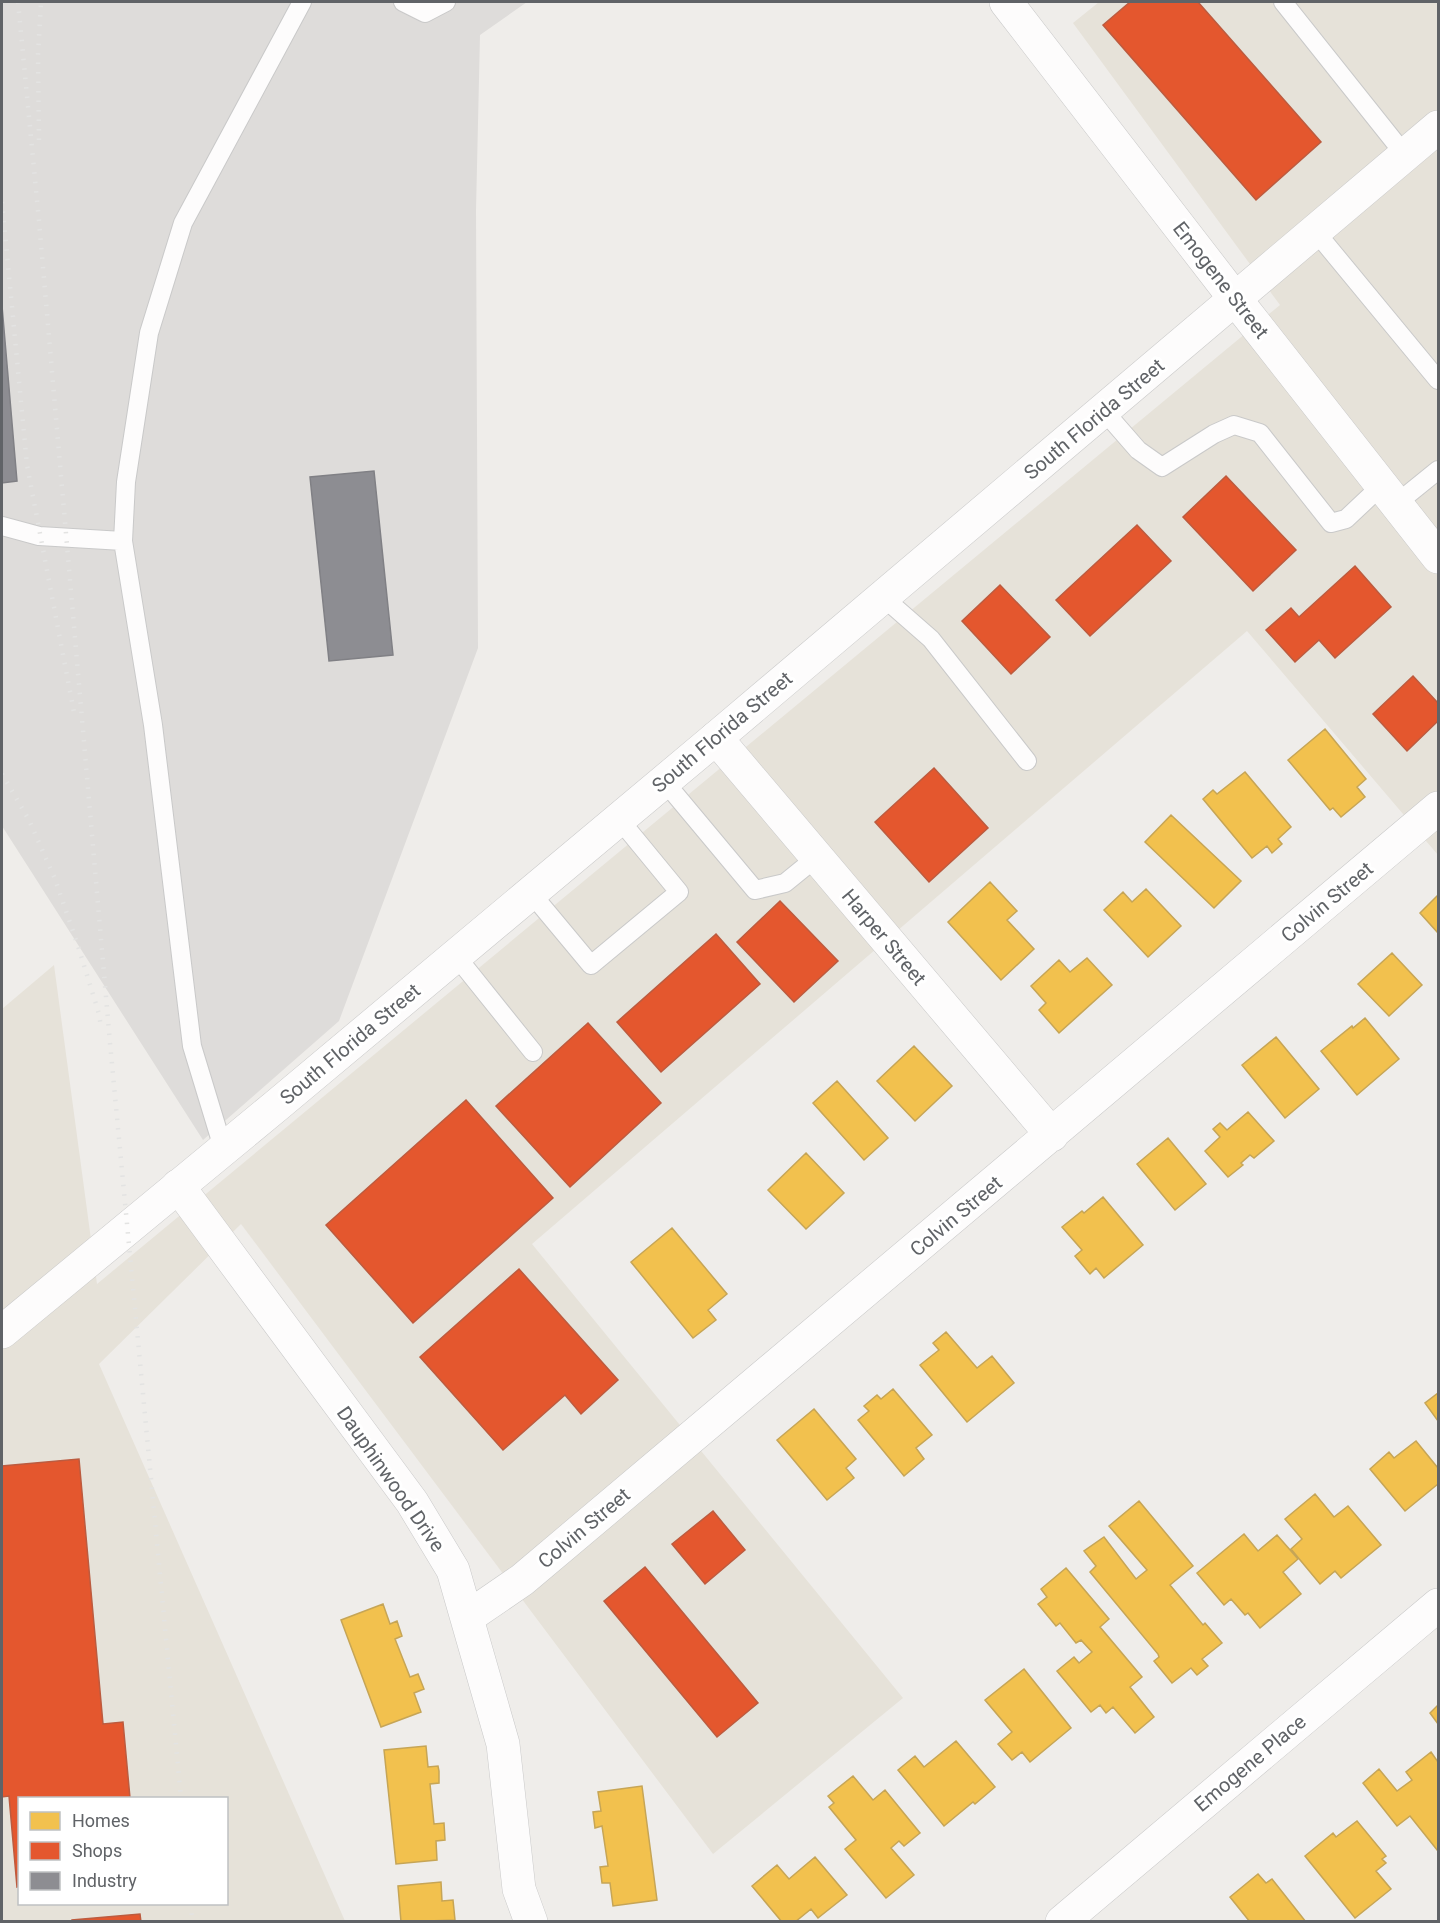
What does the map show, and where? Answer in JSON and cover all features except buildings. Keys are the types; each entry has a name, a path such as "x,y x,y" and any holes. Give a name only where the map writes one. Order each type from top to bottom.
{"street":[{"name":"Emogene Street","path":"1006,2 1438,557"},
{"name":"South Florida Street","path":"2,1332 716,738 1438,127"},
{"name":"Harper Street","path":"716,738 1052,1135"},
{"name":"Colvin Street","path":"468,1617 522,1580 1438,808"},
{"name":"Dauphinwood Drive","path":"178,1186 412,1502 453,1570 503,1744 519,1889 531,1922"},
{"name":"Emogene Place","path":"1062,1922 1438,1605"}],"lane":[{"path":"223,1148 192,1046 153,725 123,541 126,482 149,333 183,223 302,2"},
{"path":"403,2 425,13 446,2"},
{"path":"1283,2 1405,155"},
{"path":"1316,231 1438,380"},
{"path":"1104,411 1138,450 1162,467 1214,434 1234,425 1260,433 1331,523 1346,519 1438,470"},
{"path":"2,526 39,536 123,541"},
{"path":"883,597 931,639 1027,761"},
{"path":"664,781 755,890 785,883 817,857"},
{"path":"531,893 591,965 680,892 619,819"},
{"path":"456,956 533,1052"}],"shaded area":[{"path":"2,2 527,2 480,35 476,210 478,648 339,1021 203,1140 2,826"},
{"path":"1099,2 1438,2 1438,855 1247,631 532,1244 903,1698 713,1854 241,1224 99,1364 345,1921 2,1921 2,1009 54,965 97,1284 1280,305 1073,23"}],"railway":[{"path":"18,2 110,1043 181,1797"},
{"path":"39,140 38,55 41,2"},
{"path":"2,202 27,465 75,718"},
{"path":"2,774 29,820 55,879 78,946 101,1027"},
{"path":"191,1905 192,1922"}]}
